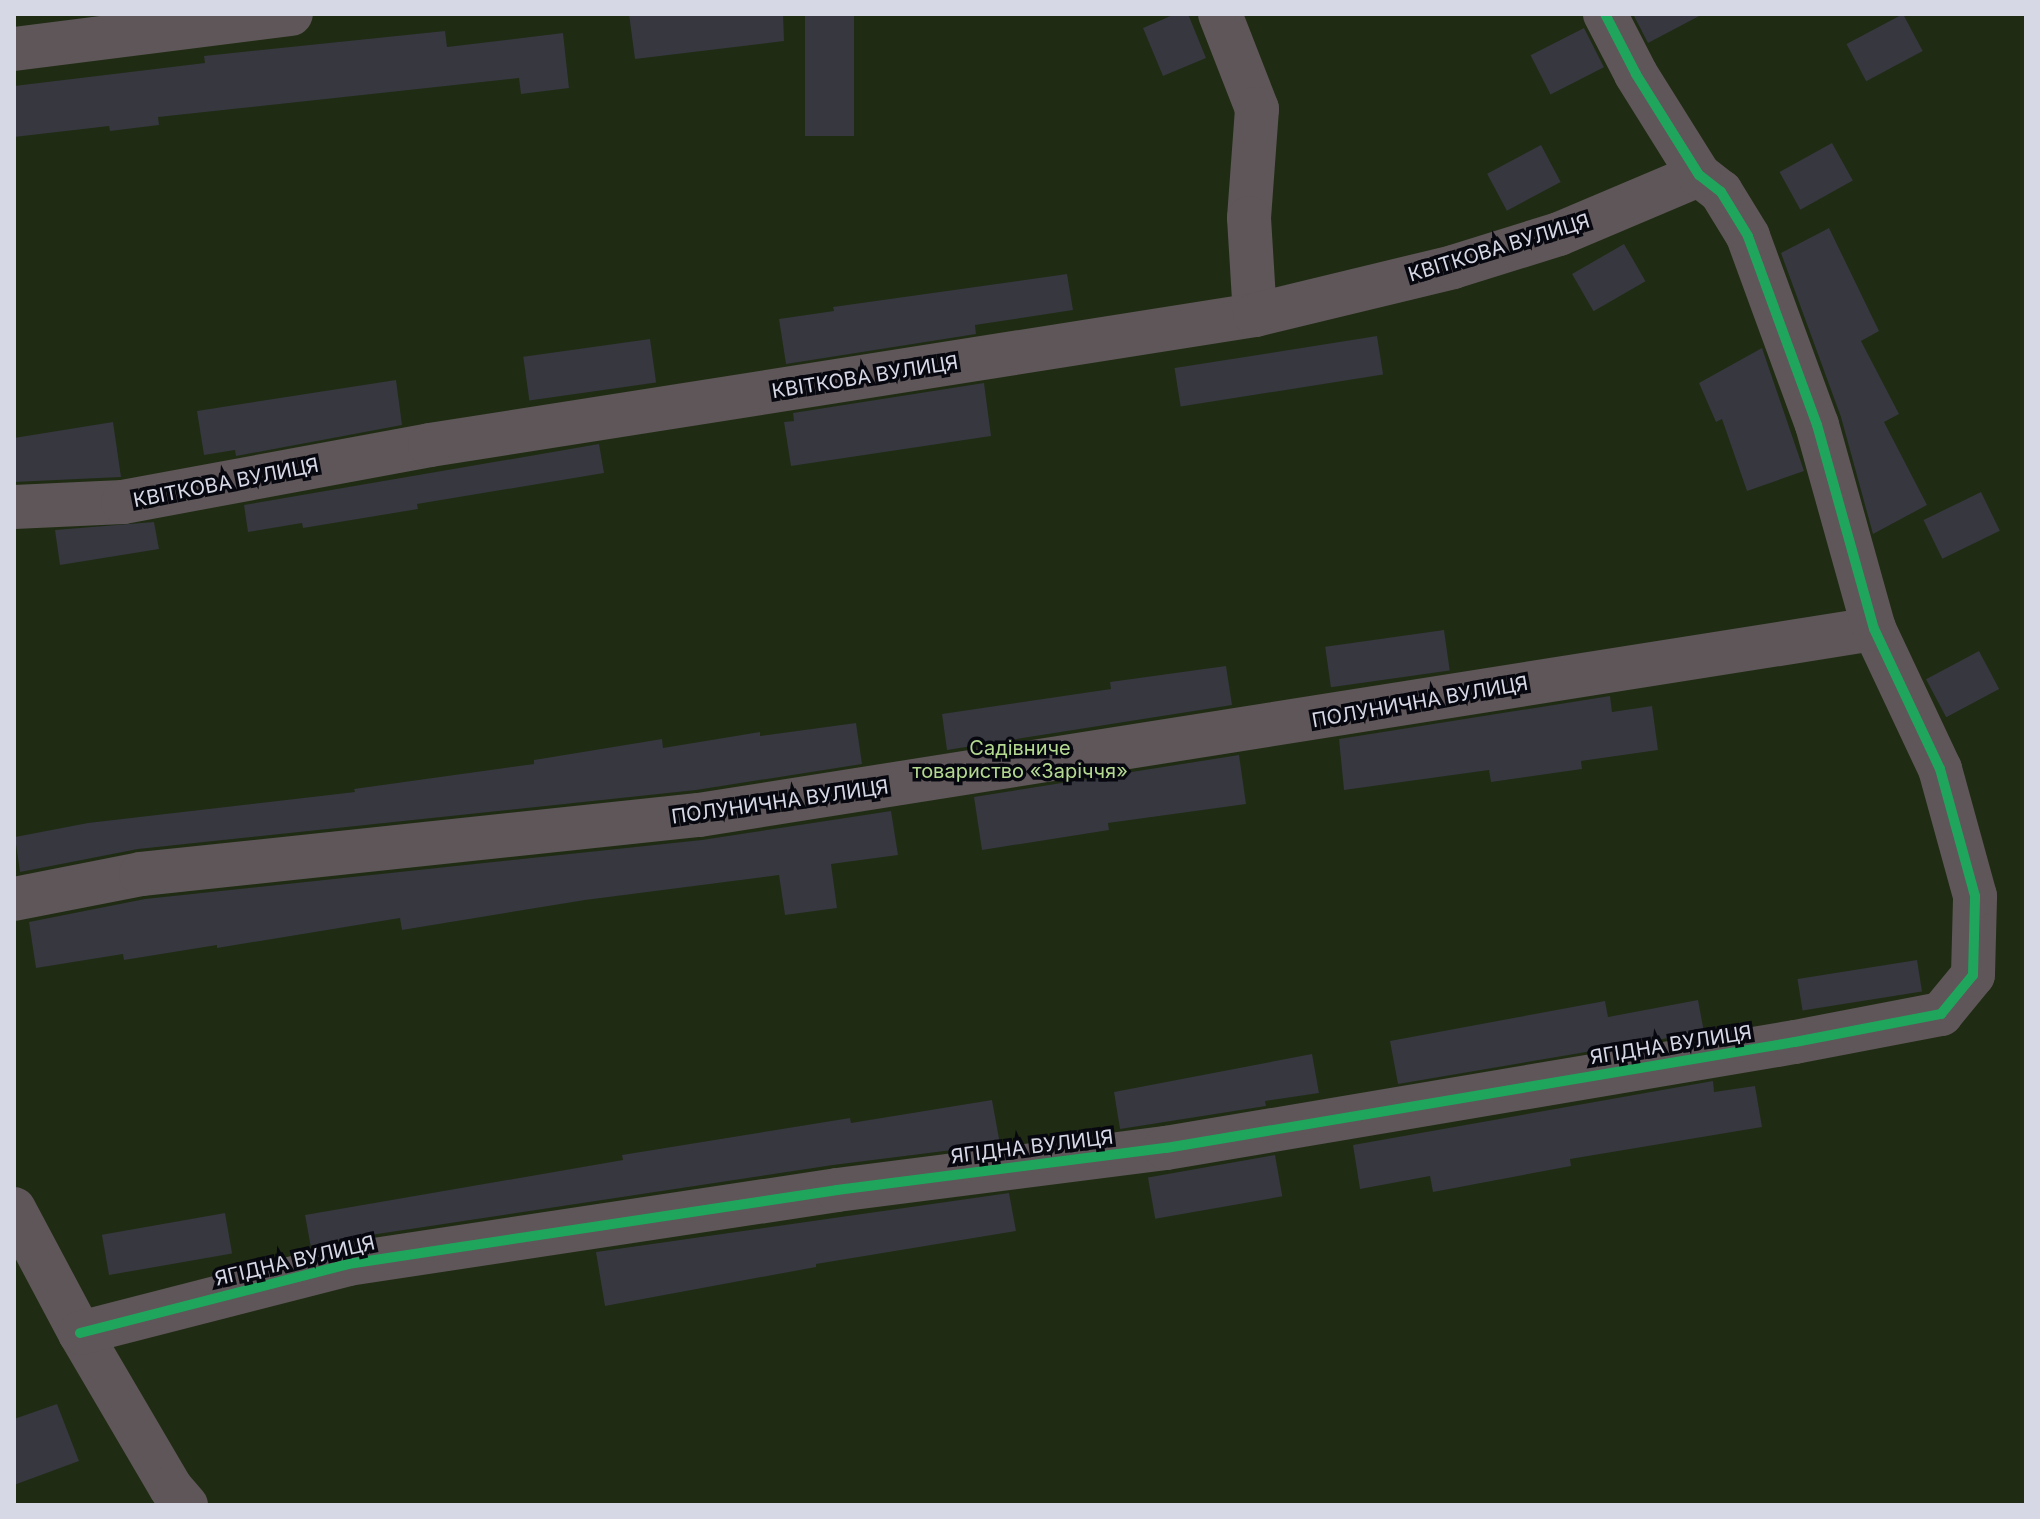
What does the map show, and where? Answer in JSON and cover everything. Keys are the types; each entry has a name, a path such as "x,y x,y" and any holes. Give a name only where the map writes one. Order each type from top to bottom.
{"street":[{"path":"14,49 291,14"},
{"path":"1220,14 1257,109 1249,218 1255,315"},
{"path":"1605,14 1636,74 1699,175 1721,192 1748,236 1817,425 1874,629"},
{"name":"КВІТКОВА ВУЛИЦЯ","path":"14,507 123,502 430,445 1255,315 1453,267 1559,234 1699,175"},
{"name":"ПОЛУНИЧНА ВУЛИЦЯ","path":"14,899 141,874 699,815 1874,629"},
{"name":"ЯГІДНА ВУЛИЦЯ","path":"80,1333 348,1264 837,1190 1166,1148 1825,1037 1941,1014 1973,975 1975,896 1940,769 1874,629"},
{"path":"14,1209 80,1333 171,1488 186,1505"}],"green space":[{"name":"Садівниче товариство «Заріччя»","path":"14,14 2026,14 2026,1505 14,1505"}],"building":[{"path":"629,14 783,14 784,41 635,59"},
{"path":"805,14 854,14 854,136 805,136"},
{"path":"1175,14 1188,14 1206,58 1163,76 1143,28"},
{"path":"1633,14 1703,14 1648,43"},
{"path":"1903,14 1923,51 1866,81 1846,44"},
{"path":"1584,28 1604,67 1551,94 1531,55"},
{"path":"445,31 447,47 563,33 569,88 521,94 519,78 158,117 159,125 110,131 109,126 14,137 14,86 205,63 204,56"},
{"path":"1832,143 1853,181 1800,210 1780,172"},
{"path":"1541,145 1561,182 1507,211 1487,174"},
{"path":"1829,228 1879,331 1861,341 1899,414 1884,422 1927,505 1873,534 1841,417 1781,253"},
{"path":"1624,244 1646,281 1594,311 1572,274"},
{"path":"1067,274 1073,310 975,325 976,334 786,364 779,319 834,311 833,307"},
{"path":"1377,336 1383,375 1181,407 1175,368"},
{"path":"650,339 656,383 529,400 523,357"},
{"path":"1762,348 1804,471 1747,491 1722,419 1716,422 1699,383"},
{"path":"396,380 402,425 236,456 235,450 204,455 197,411"},
{"path":"984,383 991,436 791,466 784,422 794,421 793,413"},
{"path":"113,422 121,477 14,482 14,438"},
{"path":"599,444 604,473 417,504 418,509 303,528 302,523 248,532 244,505"},
{"path":"1981,492 2000,531 1942,559 1923,520"},
{"path":"154,522 159,549 60,565 55,530"},
{"path":"1444,630 1450,671 1331,687 1325,647"},
{"path":"1979,651 1999,689 1946,717 1926,679"},
{"path":"1226,666 1232,705 947,750 942,714 1111,689 1110,682"},
{"path":"1610,696 1612,712 1652,706 1658,750 1581,761 1582,769 1491,782 1489,770 1344,790 1339,739"},
{"path":"856,723 862,764 696,790 138,849 20,872 15,837 88,823 355,792 354,789 534,764 534,760 662,739 663,748 760,732 760,736"},
{"path":"1239,755 1246,804 1108,823 1109,830 982,850 974,797"},
{"path":"891,811 898,855 831,864 837,908 785,915 779,875 585,900 402,930 400,918 217,948 217,945 124,960 123,954 36,968 29,922 145,899 702,840"},
{"path":"1917,960 1922,992 1802,1011 1797,979"},
{"path":"1698,1000 1704,1032 1398,1084 1390,1041 1605,1001 1608,1017"},
{"path":"1312,1054 1319,1093 1265,1101 1266,1106 1120,1129 1114,1092"},
{"path":"1713,1081 1714,1092 1755,1086 1762,1127 1570,1159 1571,1166 1433,1192 1430,1176 1360,1189 1353,1145"},
{"path":"992,1100 1000,1144 833,1165 344,1239 311,1248 305,1215 623,1160 622,1155 850,1118 851,1123"},
{"path":"1275,1155 1282,1196 1155,1219 1148,1177"},
{"path":"1009,1193 1016,1231 816,1264 816,1267 605,1306 596,1252"},
{"path":"225,1213 232,1253 109,1275 102,1235"},
{"path":"57,1404 79,1461 14,1485 14,1419"}],"cycle path":[{"path":"80,1333 348,1264 837,1190 1166,1148 1795,1042 1941,1014 1973,975 1975,896 1940,769 1874,629 1817,425 1748,236 1721,192 1699,175 1636,74 1605,14"}]}
